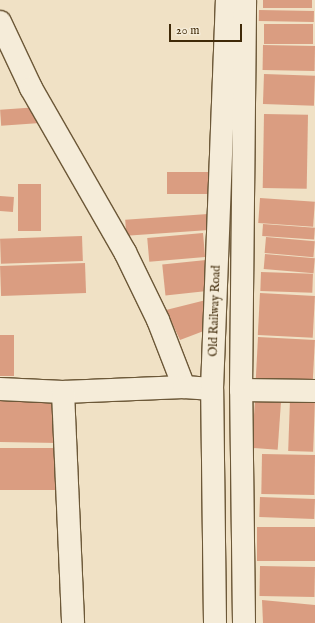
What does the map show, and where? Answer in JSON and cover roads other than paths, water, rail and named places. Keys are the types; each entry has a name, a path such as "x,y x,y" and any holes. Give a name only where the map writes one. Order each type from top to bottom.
{"main road":[{"name":"Old Railway Road","path":"215,623 212,389 227,0"},
{"path":"244,623 241,390 245,0"},
{"path":"0,22 31,88 125,252 158,320 184,387"},
{"path":"0,389 63,392 184,387 212,389"},
{"path":"241,390 315,390"},
{"path":"63,392 73,623"}]}
